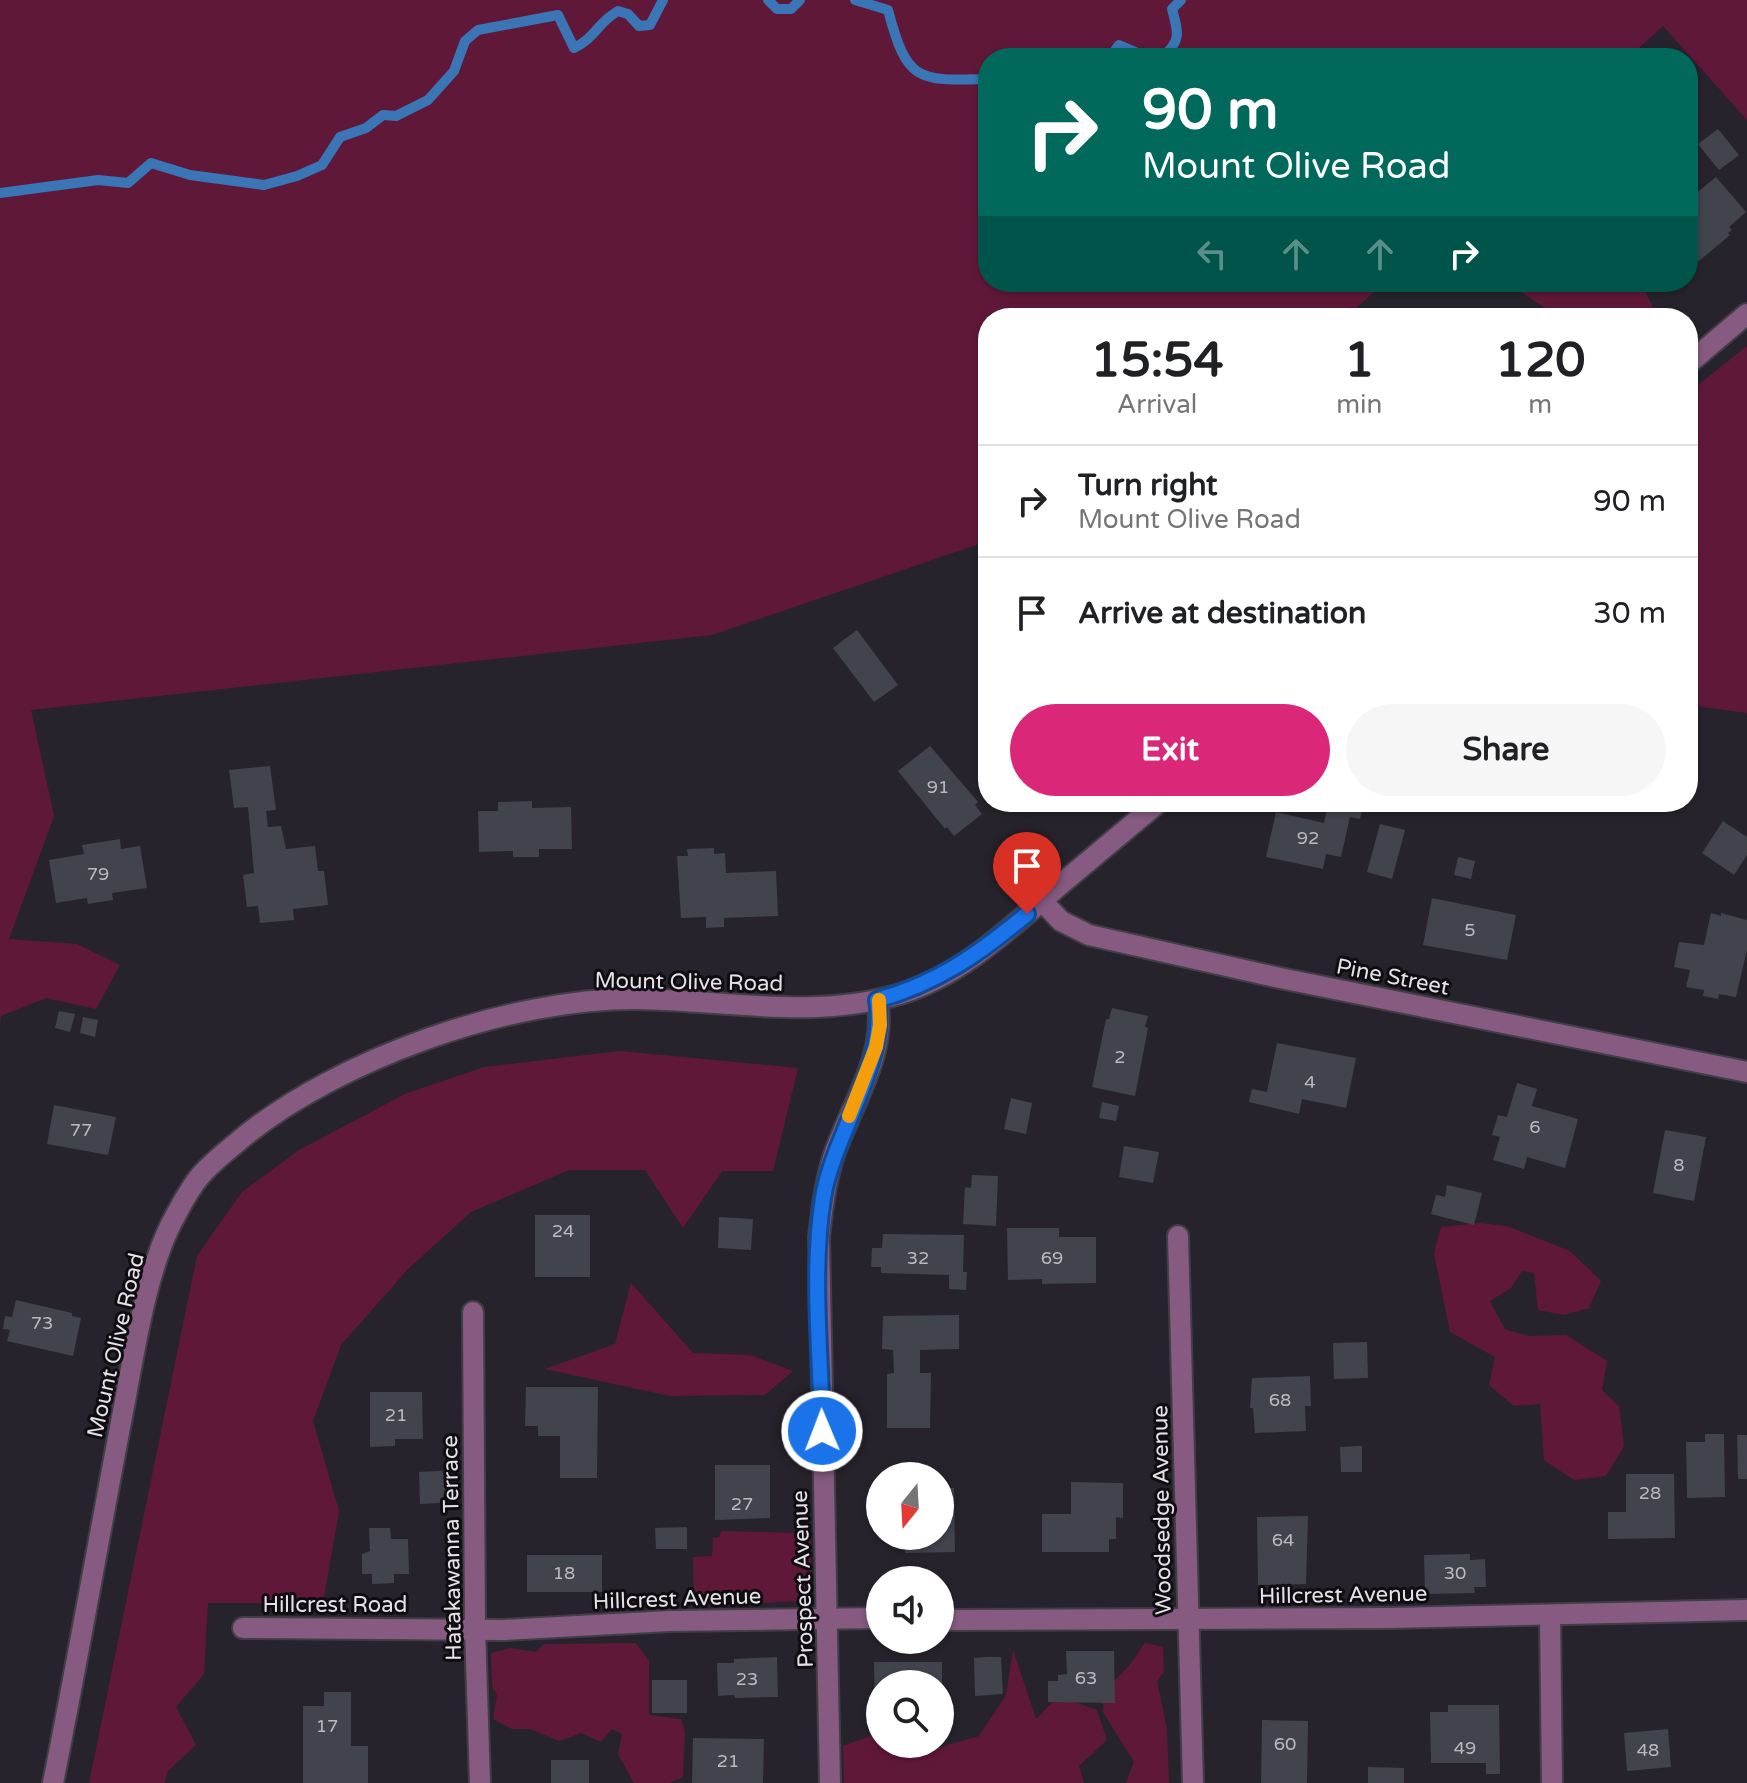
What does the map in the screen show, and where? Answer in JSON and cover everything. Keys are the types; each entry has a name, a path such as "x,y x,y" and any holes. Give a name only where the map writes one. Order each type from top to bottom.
{"street":[{"path":"1698,356 1747,314"},
{"name":"Mount Olive Road","path":"53,1783 133,1360 155,1267 180,1207 197,1180 213,1163 253,1129 301,1097 397,1051 439,1034 490,1019 577,1003 635,999 822,1007 877,1000 915,989 955,969 1147,812"},
{"name":"Pine Street","path":"1042,901 1061,921 1089,935 1280,978 1747,1072"},
{"name":"Prospect Avenue","path":"830,1783 819,1237 823,1197 832,1159 876,1047 880,1016 877,1000"},
{"name":"Woodsedge Avenue","path":"1178,1236 1193,1783"},
{"name":"Hatakawanna Terrace","path":"473,1312 475,1629 480,1783"},
{"name":"Hillcrest Avenue","path":"954,1620 1188,1620 1747,1610"},
{"path":"1550,1615 1552,1783"},
{"name":"Hillcrest Avenue","path":"475,1629 866,1618"},
{"name":"Hillcrest Road","path":"243,1628 475,1629"}],"shaded area":[{"path":"0,0 1747,0 1747,120 1698,65 1698,48 1683,48 1663,26 1639,48 978,48 978,292 1374,292 1356,308 978,308 978,544 712,635 31,710 54,816 9,939 77,944 120,965 96,1009 46,998 1,1016 0,1025"},
{"path":"1521,292 1646,292 1653,308 1545,308"},
{"path":"1747,346 1747,713 1698,706 1698,385"},
{"path":"620,1051 798,1068 773,1171 722,1171 683,1228 645,1170 569,1170 471,1212 408,1269 341,1345 313,1421 339,1511 323,1603 208,1603 204,1674 176,1707 196,1745 167,1772 165,1783 89,1783 197,1256 242,1192 299,1150 405,1094 484,1067"},
{"path":"1480,1223 1507,1226 1570,1251 1601,1281 1589,1308 1564,1315 1538,1310 1534,1273 1522,1271 1511,1288 1490,1301 1505,1329 1528,1336 1566,1335 1607,1361 1602,1390 1619,1406 1624,1446 1606,1476 1574,1480 1544,1460 1540,1404 1514,1406 1489,1385 1495,1357 1450,1332 1434,1253 1441,1227"},
{"path":"631,1283 693,1353 750,1355 793,1371 765,1395 670,1396 545,1369 615,1344"},
{"path":"721,1531 803,1533 811,1539 811,1589 797,1601 694,1607 693,1557 712,1556 713,1538 720,1537"},
{"path":"636,1643 649,1661 649,1715 681,1719 685,1732 683,1777 670,1783 634,1783 618,1754 622,1734 612,1729 601,1742 581,1733 559,1741 530,1729 512,1729 493,1719 497,1695 492,1687 491,1653 510,1648 536,1652 544,1644"},
{"path":"1145,1643 1163,1647 1164,1672 1157,1681 1167,1729 1169,1783 1126,1783 1134,1762 1103,1712 1103,1692 1128,1667"},
{"path":"1013,1650 1036,1719 1058,1696 1097,1710 1107,1740 1079,1766 1084,1783 844,1783 843,1746 866,1738 866,1758 954,1758 954,1743 979,1736 1006,1695"}],"building":[{"path":"1718,129 1739,155 1719,170 1698,144"},
{"path":"1716,177 1746,212 1729,227 1732,230 1728,233 1730,235 1699,261 1698,260 1698,192"},
{"path":"857,630 898,685 874,702 833,648"},
{"path":"930,746 978,802 975,805 982,814 954,836 898,771"},
{"path":"270,766 276,810 266,811 268,827 281,826 286,849 315,846 318,871 324,871 328,905 293,909 294,920 260,923 258,906 247,907 243,875 254,873 248,807 234,808 229,770"},
{"path":"532,801 532,808 571,807 572,849 539,849 539,857 513,857 513,851 479,852 478,811 498,811 498,802"},
{"path":"1276,812 1324,823 1326,812 1362,812 1360,819 1350,817 1341,857 1326,854 1323,869 1266,857"},
{"path":"1723,821 1747,837 1747,855 1734,875 1702,853"},
{"path":"1380,824 1405,830 1392,879 1367,872"},
{"path":"120,839 121,849 140,846 147,888 112,893 113,900 88,904 87,898 56,903 49,860 84,854 82,845"},
{"path":"714,848 714,854 725,853 726,873 776,871 778,916 724,918 724,927 706,928 706,917 681,918 677,856 688,856 687,849"},
{"path":"1458,857 1475,861 1471,879 1454,875"},
{"path":"1432,898 1516,915 1507,960 1423,945"},
{"path":"1711,913 1747,920 1747,950 1736,997 1719,994 1718,999 1703,996 1704,990 1686,987 1690,970 1674,967 1679,942 1704,945"},
{"path":"1112,1008 1148,1016 1135,1096 1092,1087 1106,1019 1109,1019"},
{"path":"59,1011 75,1014 70,1032 55,1028"},
{"path":"83,1017 98,1020 95,1037 80,1033"},
{"path":"1277,1043 1356,1058 1346,1108 1302,1099 1299,1114 1249,1102 1252,1089 1267,1092"},
{"path":"1517,1083 1537,1089 1532,1106 1578,1119 1565,1168 1527,1157 1524,1169 1493,1160 1500,1137 1492,1135 1498,1115 1507,1117"},
{"path":"1011,1098 1032,1103 1026,1134 1004,1129"},
{"path":"1102,1102 1119,1106 1116,1121 1099,1118"},
{"path":"54,1105 116,1117 108,1155 47,1144"},
{"path":"1665,1130 1706,1137 1694,1201 1653,1193"},
{"path":"1124,1146 1159,1152 1153,1183 1119,1177"},
{"path":"972,1175 998,1176 996,1226 963,1224 965,1187 971,1188"},
{"path":"1447,1185 1482,1193 1474,1225 1431,1214 1436,1195 1445,1197"},
{"path":"535,1215 590,1215 590,1277 535,1277"},
{"path":"719,1217 753,1219 751,1250 718,1248"},
{"path":"1007,1228 1059,1228 1059,1237 1096,1237 1096,1283 1042,1284 1042,1279 1008,1280"},
{"path":"883,1234 964,1235 966,1290 949,1289 949,1275 881,1273 881,1267 871,1267 872,1248 882,1248"},
{"path":"16,1300 72,1313 72,1316 81,1318 73,1356 7,1341 10,1330 3,1329 5,1316 12,1317"},
{"path":"959,1315 959,1349 920,1350 920,1373 931,1373 930,1428 887,1428 887,1374 894,1373 893,1350 882,1349 883,1316"},
{"path":"1367,1342 1368,1378 1334,1379 1333,1343"},
{"path":"1310,1376 1311,1406 1305,1406 1306,1431 1255,1433 1253,1408 1250,1408 1252,1378"},
{"path":"526,1387 598,1387 597,1478 560,1478 560,1436 538,1436 538,1426 525,1426"},
{"path":"370,1392 422,1392 423,1439 395,1439 395,1446 370,1447"},
{"path":"1705,1434 1724,1434 1725,1497 1687,1498 1686,1442 1705,1442"},
{"path":"1737,1435 1747,1435 1747,1479 1738,1479"},
{"path":"1362,1446 1362,1472 1341,1472 1340,1447"},
{"path":"715,1465 770,1465 770,1518 715,1520"},
{"path":"455,1470 457,1502 420,1504 419,1472"},
{"path":"1626,1474 1674,1474 1675,1538 1608,1539 1608,1512 1626,1512"},
{"path":"1071,1482 1123,1483 1123,1518 1116,1517 1116,1539 1109,1539 1109,1552 1042,1552 1042,1514 1071,1514"},
{"path":"954,1488 955,1552 905,1553 905,1550 954,1550"},
{"path":"1308,1516 1306,1584 1258,1585 1257,1517"},
{"path":"687,1527 687,1549 656,1549 655,1528"},
{"path":"369,1528 390,1528 391,1539 408,1539 409,1574 394,1574 394,1583 372,1584 372,1574 362,1574 362,1554 370,1551"},
{"path":"1470,1554 1470,1560 1485,1559 1486,1587 1474,1587 1475,1593 1425,1594 1424,1555"},
{"path":"527,1555 602,1555 602,1592 527,1592"},
{"path":"1066,1651 1114,1651 1115,1703 1048,1702 1048,1681 1058,1681 1058,1675 1067,1674"},
{"path":"777,1657 778,1697 718,1696 717,1663"},
{"path":"1001,1657 1003,1694 975,1696 974,1658"},
{"path":"874,1662 942,1662 942,1670 874,1670"},
{"path":"652,1680 687,1680 687,1713 652,1713"},
{"path":"324,1692 351,1692 351,1746 368,1746 368,1783 303,1783 303,1706 324,1706"},
{"path":"1448,1705 1499,1705 1500,1774 1486,1774 1486,1763 1431,1763 1430,1712 1448,1712"},
{"path":"1262,1720 1308,1721 1307,1783 1261,1783"},
{"path":"1668,1729 1671,1767 1627,1771 1624,1733"},
{"path":"693,1738 764,1739 763,1783 692,1783"},
{"path":"551,1760 589,1760 589,1783 551,1783"},
{"path":"1368,1767 1404,1768 1404,1783 1368,1783"}],"waterway":[{"path":"0,193 98,180 128,183 151,163 190,175 264,185 297,176 322,165 340,137 366,128 383,115 396,116 428,100 454,71 465,41 478,30 558,15 574,48 618,11 628,14 639,26 650,25 663,0"},
{"path":"768,0 777,9 791,9 800,0"},
{"path":"855,0 888,10 902,51 918,72 945,79 978,79"},
{"path":"1171,48 1177,36 1172,9 1181,0"},
{"path":"1117,48 1119,45 1126,48"}],"slow traffic":[{"path":"849,1116 879,1037 879,1000"}],"route":[{"path":"822,1431 818,1268 823,1197 832,1159 879,1037 877,1000 915,989 955,969 1027,914"}]}
